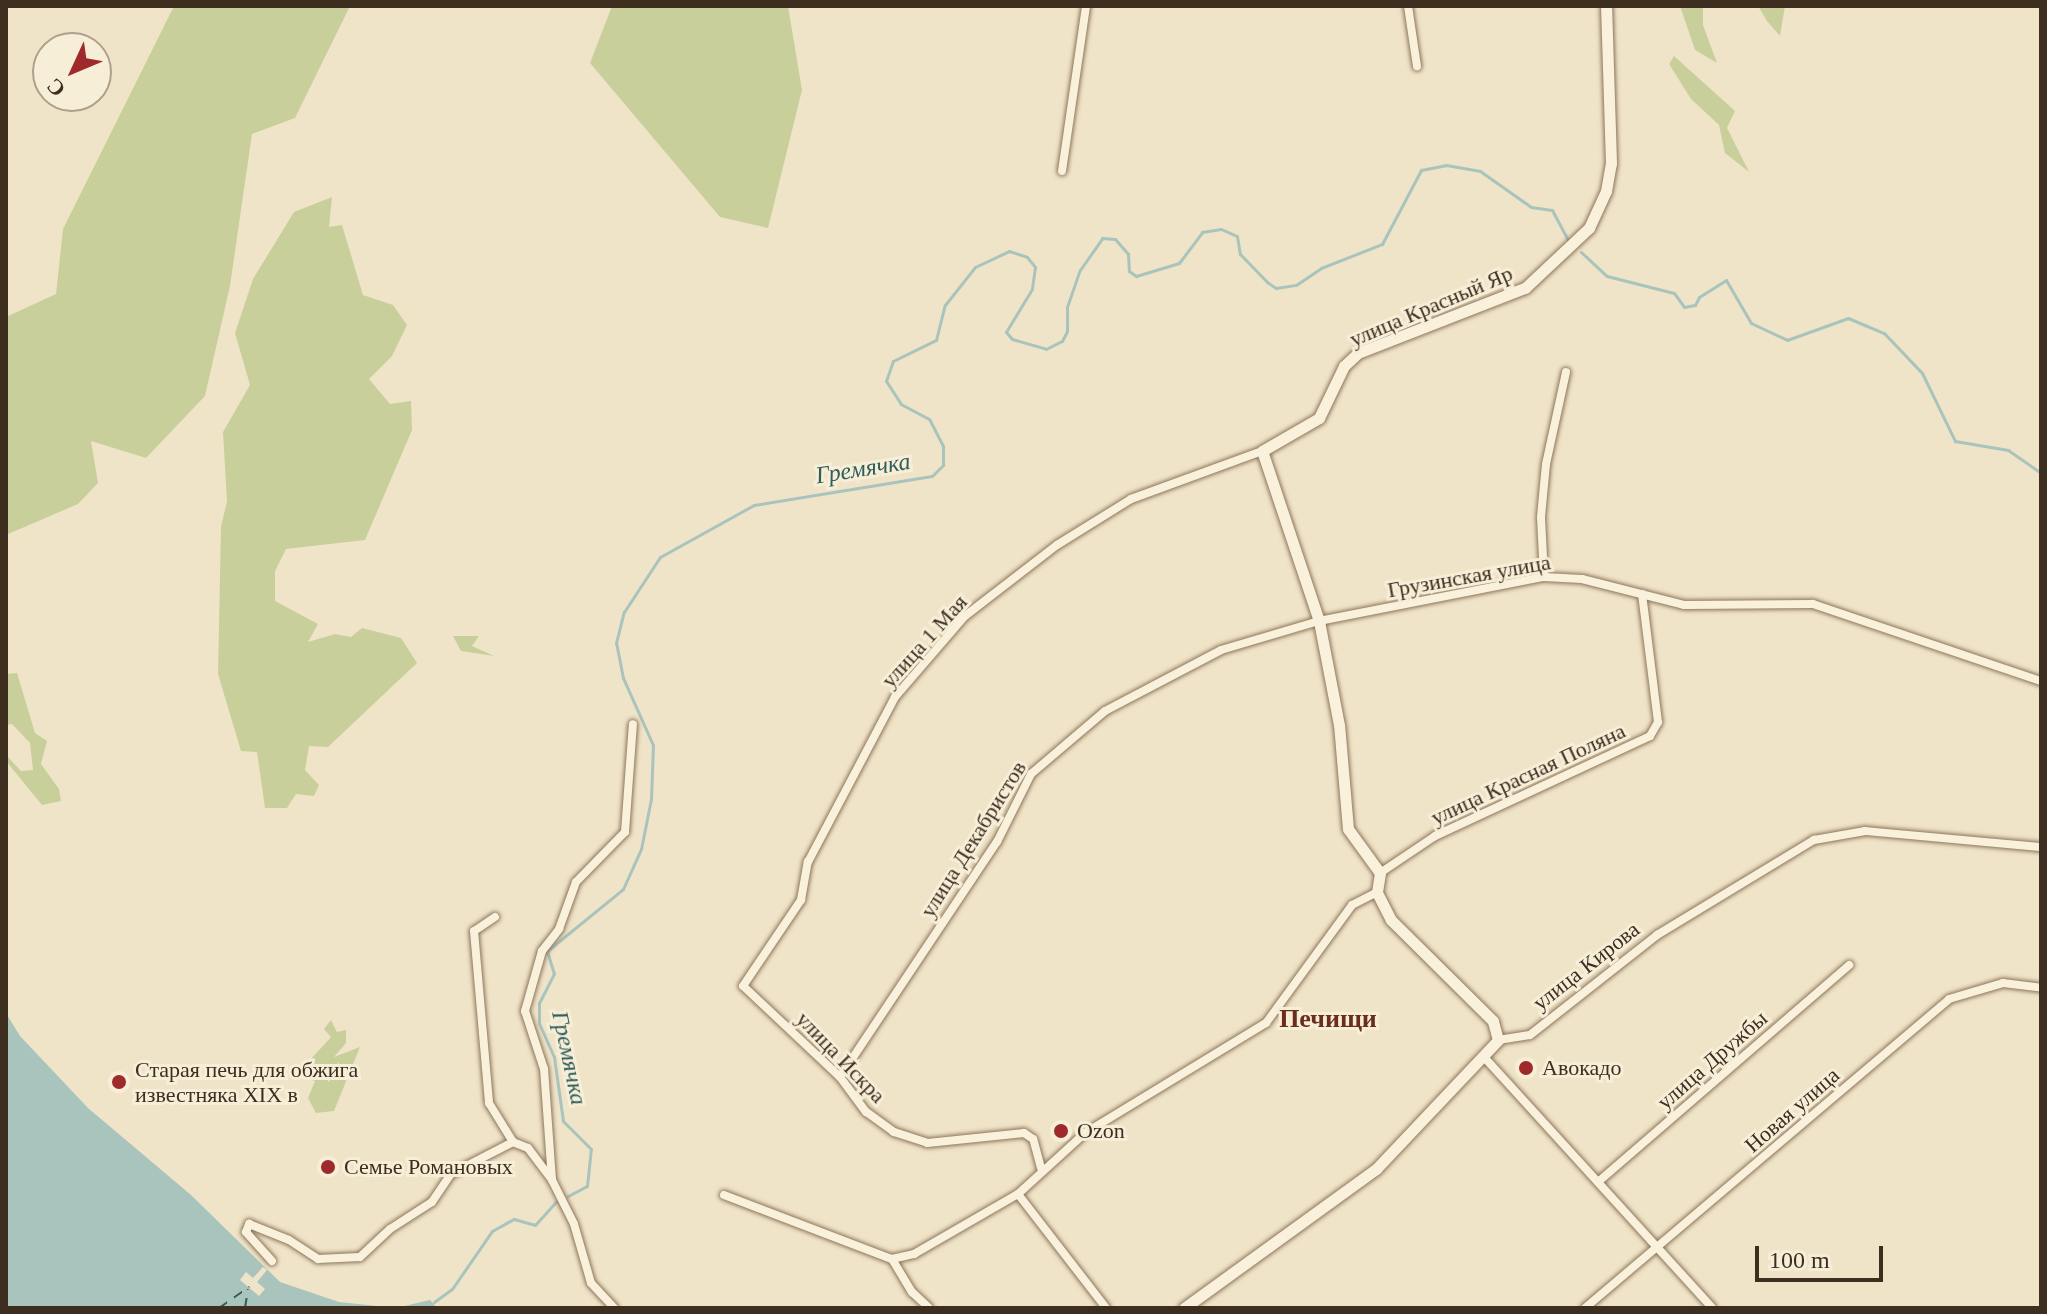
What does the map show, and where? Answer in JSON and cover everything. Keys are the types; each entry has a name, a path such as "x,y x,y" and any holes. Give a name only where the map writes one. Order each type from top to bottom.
{"street":[{"path":"1062,171 1086,6"},
{"path":"1408,6 1417,66"},
{"name":"улица Красный Яр","path":"1262,451 1319,418 1344,366 1358,353 1525,288 1555,265 1589,228 1606,191 1612,143 1606,6"},
{"path":"1544,577 1541,517 1546,464 1566,372"},
{"path":"1184,1308 1376,1169 1498,1040 1493,1021 1391,920 1377,892 1380,873 1348,829 1339,725 1319,621 1262,451"},
{"name":"улица 1 Мая","path":"743,986 801,900 808,862 895,697 965,616 1057,545 1131,499 1262,451"},
{"name":"Грузинская улица","path":"1319,621 1544,577 1582,579 1684,605 1813,604 2041,681"},
{"name":"улица Красная Поляна","path":"1380,873 1435,836 1650,736 1658,722 1642,594"},
{"name":"улица Декабристов","path":"840,1077 997,842 1031,774 1105,711 1177,670 1221,650 1319,621"},
{"path":"552,1180 544,1069 525,1011 542,951 559,929 576,882 625,832 633,724"},
{"name":"улица Кирова","path":"1498,1040 1530,1035 1657,935 1814,840 1865,831 2041,847"},
{"path":"892,1259 914,1254 1018,1194 1041,1168 1085,1133 1266,1023 1352,905 1377,892"},
{"path":"495,917 474,931 489,1103 513,1142 528,1148 552,1180 601,1299 614,1308"},
{"name":"улица Дружбы","path":"1598,1182 1849,965"},
{"name":"Новая улица","path":"1585,1308 1655,1245 1675,1236 1949,999 2003,983 2041,988"},
{"name":"улица Искра","path":"743,986 840,1077 866,1112 894,1132 928,1143 1024,1133 1033,1139 1041,1168"},
{"path":"1484,1057 1712,1308"},
{"path":"272,1261 246,1232 249,1224 289,1240 318,1259 360,1257 390,1229 432,1202 451,1174 513,1142"},
{"path":"1018,1194 1106,1308"},
{"path":"724,1195 892,1259 929,1308"}],"green space":[{"path":"174,6 350,6 295,118 252,134 230,286 205,396 146,458 91,441 98,483 78,504 6,535 6,317 56,294 63,229"},
{"path":"612,6 788,6 802,90 768,228 720,217 590,63"},
{"path":"1680,6 1703,6 1703,25 1717,63 1695,50"},
{"path":"1758,6 1785,6 1780,36 1767,21"},
{"path":"1674,56 1735,111 1727,128 1749,172 1725,153 1719,125 1691,99 1669,64"},
{"path":"332,197 329,227 342,225 363,295 393,305 407,325 392,356 369,379 390,404 411,401 412,430 365,540 286,549 275,571 275,601 318,624 308,642 335,634 351,637 362,628 401,638 417,663 328,747 309,746 305,770 319,785 314,796 296,794 287,808 265,808 257,752 241,751 218,674 221,527 227,501 223,432 250,385 235,333 253,279 294,212"},
{"path":"453,636 479,636 472,646 494,656 461,651"},
{"path":"17,673 35,733 47,741 41,764 59,789 61,801 42,805 6,761 6,755 21,771 33,770 30,743 12,724 6,725 6,674"},
{"path":"331,1020 337,1032 346,1030 346,1043 334,1057 360,1047 334,1111 316,1113 308,1098 315,1081 303,1077 311,1059 331,1037 324,1029"}],"water":[{"path":"6,1013 20,1036 88,1108 191,1195 280,1282 339,1302 396,1308 6,1308"},
{"path":"430,1300 437,1308 396,1308"}],"pier":[{"path":"263,1267 267,1270 257,1282 265,1289 259,1296 240,1280 246,1272 253,1278"}],"waterway":[{"name":"Гремячка","path":"568,1196 587,1186 591,1149 563,1121 554,1057 539,1023 539,1003 554,974 547,951 623,889 641,849 651,799 653,745 623,678 616,643 624,612 660,557 754,505 932,476 943,465 943,446 929,419 901,404 886,381 893,361 936,340 945,305 975,267 1009,251 1027,257 1035,267 1032,289 1006,332 1012,339 1046,349 1062,341 1067,331 1067,307 1080,270 1102,238 1115,239 1128,254 1129,271 1136,276 1179,263 1202,232 1221,229 1237,236 1240,254 1267,282 1276,288 1296,285 1321,268 1382,244 1421,170 1446,165 1480,171 1531,207 1552,210 1568,240"},
{"name":"Гремячка","path":"1581,252 1607,276 1674,293 1684,307 1695,305 1699,297 1726,280 1751,323 1787,340 1848,318 1884,333 1922,373 1955,441 2008,450 2041,473"},
{"name":"Гремячка","path":"434,1302 452,1289 492,1231 514,1219 535,1225 556,1202"}],"ferry route":[{"path":"219,1308 249,1287"},
{"path":"245,1308 248,1289"}],"place":[{"name":"Авокадо","path":"1526,1068"},
{"name":"Старая печь для обжига известняка XIX в","path":"119,1082"},
{"name":"Ozon","path":"1061,1131"},
{"name":"Семье Романовых","path":"328,1167"}],"district":[{"name":"Печищи","path":"1328,1019"}]}
